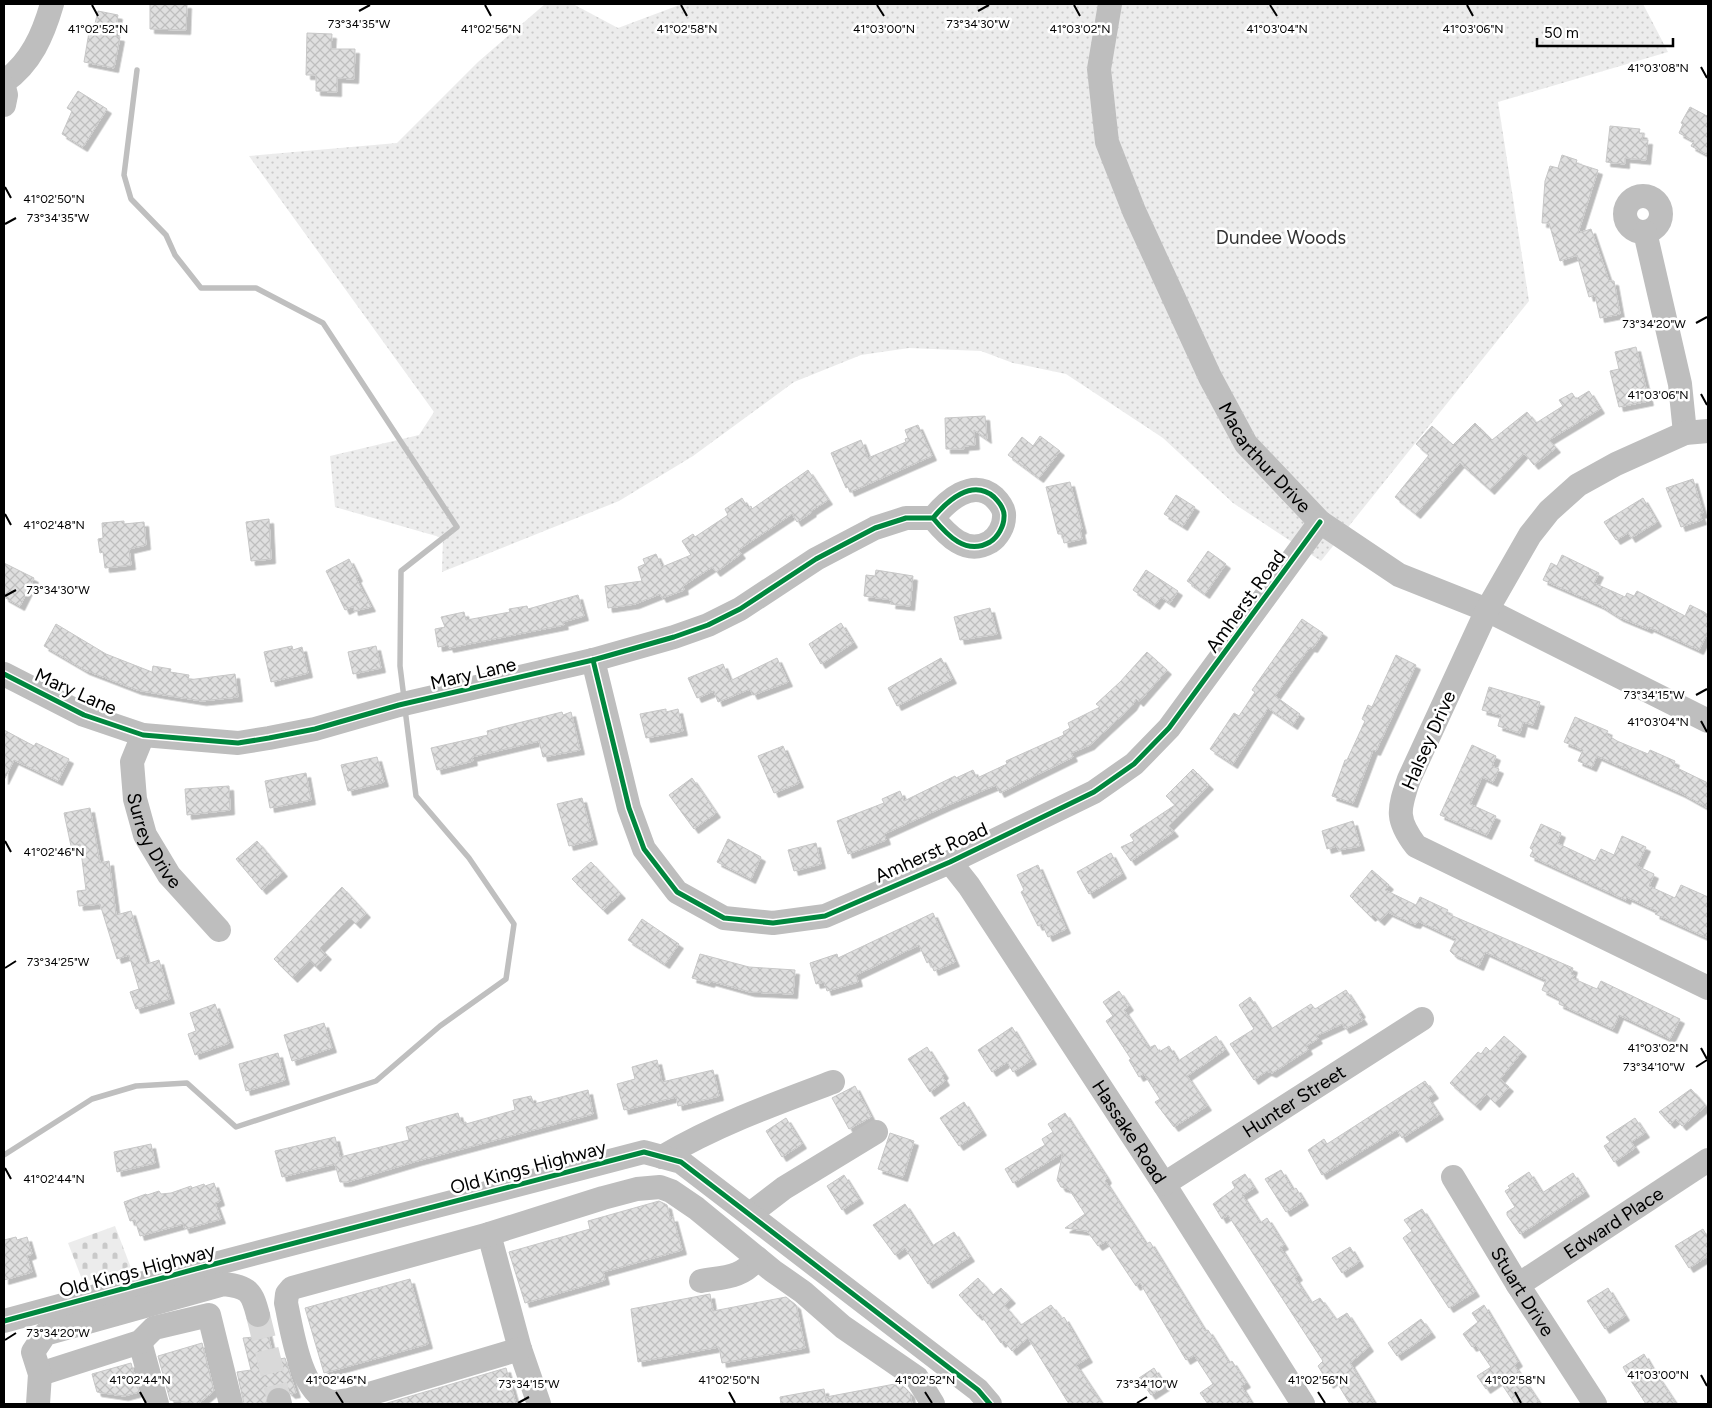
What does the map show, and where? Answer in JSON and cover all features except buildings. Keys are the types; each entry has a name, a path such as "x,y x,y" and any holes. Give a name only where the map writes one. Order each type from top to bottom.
{"street":[{"path":"4,82 24,65 36,46 52,4"},
{"name":"Macarthur Drive","path":"1110,4 1099,69 1107,142 1134,211 1210,377 1246,444 1320,522 1399,575 1487,610 1708,721"},
{"path":"4,87 6,95 4,105"},
{"path":"1645,232 1680,384 1697,432"},
{"name":"Halsey Drive","path":"1697,432 1616,464 1578,485 1549,511 1530,535 1487,610 1409,779 1402,799 1401,822 1405,832 1416,846 1438,858 1708,988"},
{"name":"Mary Lane","path":"4,674 84,715 142,735 238,743 315,729 408,703 593,660 674,637 708,625 740,609 816,559 875,528 906,518 933,518"},
{"name":"Amherst Road","path":"593,660 628,808 644,849 677,892 724,918 773,923 825,916 950,862 1094,792 1134,764 1169,728 1320,522"},
{"name":"Surrey Drive","path":"142,735 132,762 135,799 145,835 169,875 219,930"},
{"name":"Hassake Road","path":"950,862 969,886 1164,1184 1303,1404"},
{"name":"Hunter Street","path":"1164,1184 1422,1019"},
{"path":"662,1157 692,1139 751,1112 833,1082"},
{"path":"750,1214 784,1188 876,1132"},
{"name":"Old Kings Highway","path":"4,1322 203,1267 644,1152 681,1162 978,1390 990,1404"},
{"name":"Edward Place","path":"1518,1284 1708,1160"},
{"name":"Stuart Drive","path":"1453,1177 1518,1284 1595,1404"},
{"path":"520,1349 349,1400 330,1401 316,1391 304,1374 286,1303 287,1294 292,1288 489,1234 603,1198 637,1189 660,1187 671,1191 696,1208 757,1258 803,1292 843,1327 917,1378 933,1404"},
{"path":"489,1234 520,1349 539,1404"},
{"path":"701,1282 740,1274 749,1269 757,1258"},
{"path":"39,1404 40,1374 33,1352 46,1334 224,1284 243,1286 253,1297 258,1315"},
{"path":"40,1374 140,1342 154,1328 209,1315 231,1404"},
{"path":"140,1342 158,1404"}],"green space":[{"name":"Dundee Woods","path":"545,4 573,4 618,28 682,4 1643,4 1668,52 1498,102 1529,301 1321,561 1233,503 1163,438 1066,374 1013,363 981,351 909,348 861,355 794,382 693,456 619,501 442,572 443,538 335,507 330,456 419,435 434,412 249,156 397,143 478,62"},
{"path":"115,1226 131,1268 83,1282 68,1243"}],"waterway":[{"path":"137,70 124,175 131,199 166,235 175,255 201,288 256,288 323,323 457,527 401,571 400,666 404,698"},
{"path":"4,1155 92,1099 136,1086 187,1083 236,1127 376,1081 440,1026 506,979 514,924 469,858 416,796 405,709"}],"tunnel":[{"path":"258,1315 279,1400"}],"cycle path":[{"path":"4,674 84,715 143,735 238,743 269,738 315,729 399,705 593,660 674,637 708,625 740,609 816,559 875,528 906,518 933,518 945,505 960,494 969,491 986,492 994,497 1004,511 1002,528 996,537 981,546 973,547 958,542 951,537 933,518"},
{"path":"593,660 629,808 644,849 677,892 724,918 773,923 825,916 950,862 1094,792 1134,764 1169,728 1320,522"},
{"path":"4,1321 644,1152 681,1162 978,1390 990,1404"}]}
